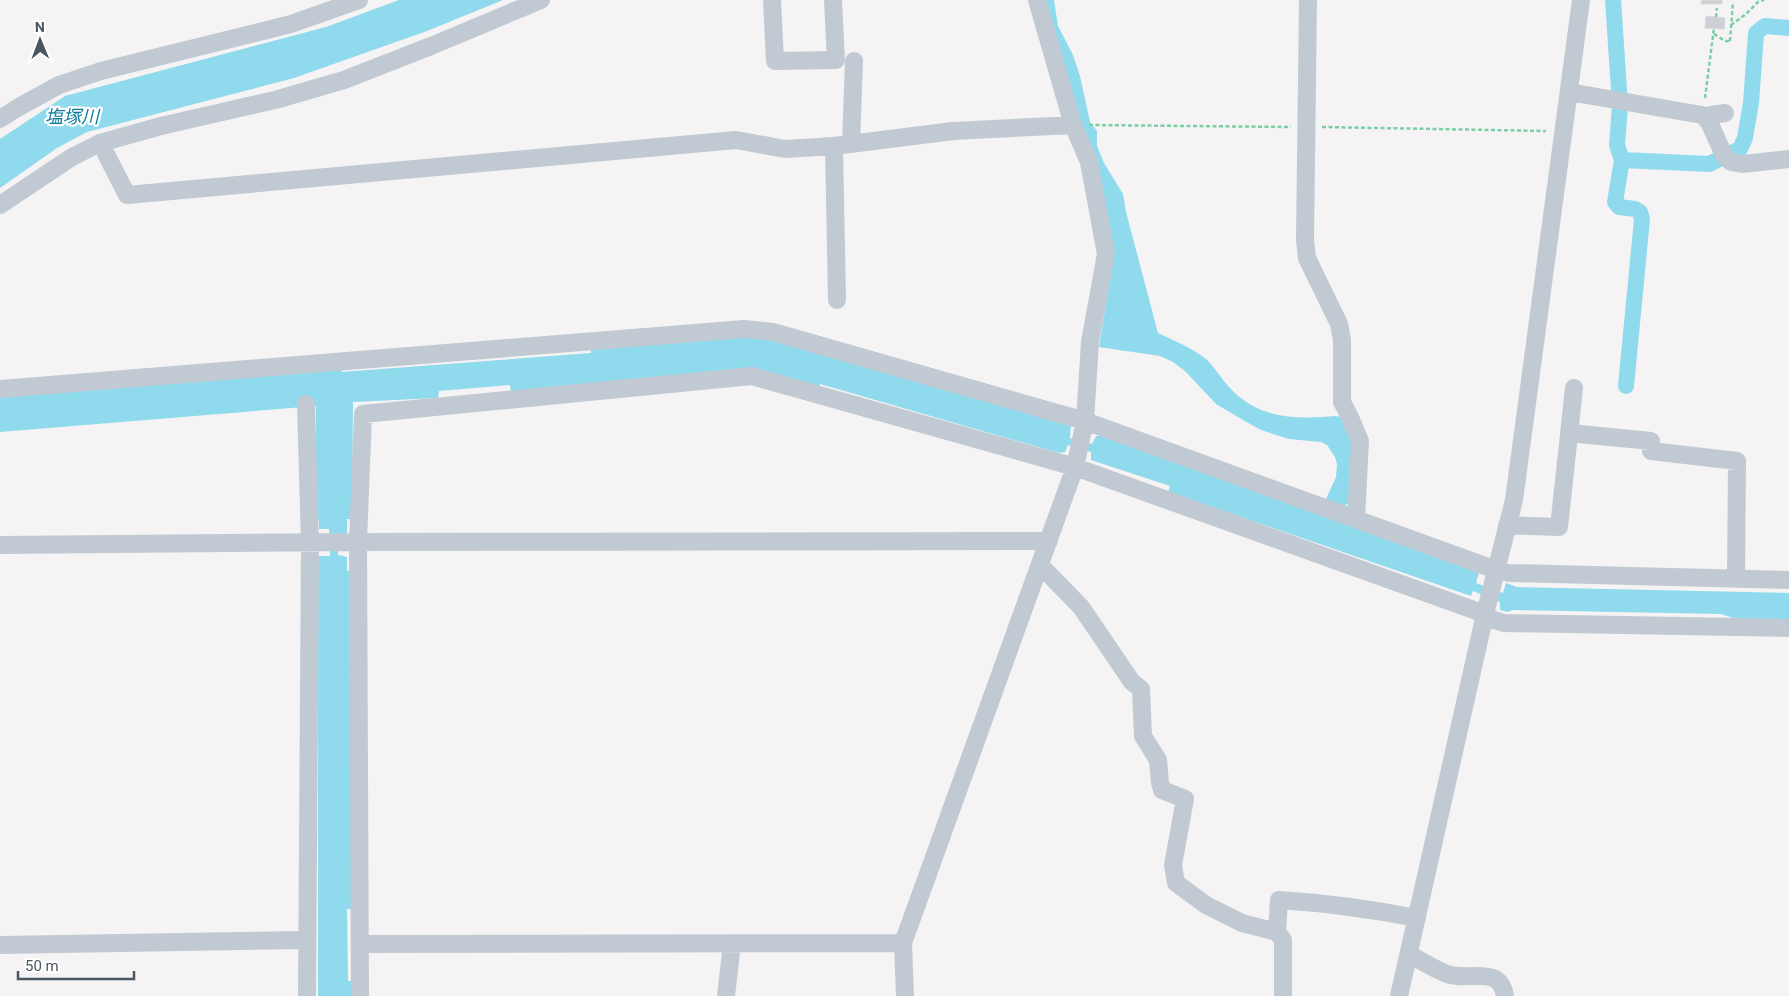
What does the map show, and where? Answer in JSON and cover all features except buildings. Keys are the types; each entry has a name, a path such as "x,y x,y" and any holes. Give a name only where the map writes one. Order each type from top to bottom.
{"street":[{"path":"0,119 19,106 59,85 101,71 291,24 359,0"},
{"path":"0,205 72,157 100,143 161,126 275,100 344,80 432,46 541,0"},
{"path":"772,0 775,61 836,60 833,0"},
{"path":"905,996 903,943 1075,467 1085,421 1090,342 1106,254 1089,162 1073,125 1037,0"},
{"path":"1308,0 1305,240 1307,258 1339,324 1342,340 1342,402 1360,441 1356,518"},
{"path":"1399,996 1486,611 1514,500 1581,0"},
{"path":"837,300 842,145 854,61"},
{"path":"1569,92 1705,117 1725,113"},
{"path":"1705,117 1728,158 1742,164 1789,159"},
{"path":"106,154 127,195 736,140 785,149 842,145 953,131 1073,125"},
{"path":"0,389 744,329 773,332 1085,421 1356,518 1496,572 1789,580"},
{"path":"360,996 358,542 363,414 752,376 1075,467 1486,611 1504,623 1789,628"},
{"path":"1507,525 1559,527 1574,388"},
{"path":"306,404 310,543 307,996"},
{"path":"1569,433 1651,441 1650,451 1737,461 1736,580"},
{"path":"0,545 358,542 1049,541"},
{"path":"1040,564 1081,607 1132,682 1141,689 1143,736 1158,760 1162,790 1185,799 1173,865 1176,883 1206,905 1242,923 1277,932 1283,940 1284,996"},
{"path":"1277,932 1279,900 1326,903 1417,918"},
{"path":"0,945 307,940"},
{"path":"360,944 903,943"},
{"path":"726,996 732,944"},
{"path":"1409,954 1448,975 1492,976 1501,983 1505,996"}],"path":[{"path":"1731,25 1758,2 1764,0"},
{"path":"1714,34 1725,41 1730,41 1733,2"},
{"path":"1716,8 1716,17"},
{"path":"1705,117 1714,28"},
{"path":"1073,125 1563,131"}],"water":[{"name":"塩塚川","path":"399,0 503,0 427,31 294,78 87,132 57,148 0,188 0,139 65,96 326,27"},
{"path":"1044,0 1054,0 1058,26 1073,55 1080,76 1090,122 1097,131 1097,146 1104,163 1123,194 1158,333 1206,359 1230,388 1242,399 1266,412 1293,417 1336,416 1344,418 1355,443 1353,500 1343,507 1326,499 1336,477 1337,464 1327,445 1321,442 1289,439 1261,430 1216,404 1185,371 1173,362 1160,356 1099,347 1114,253"},
{"path":"746,335 765,338 1071,424 1070,438 1092,444 1096,436 1104,436 1479,573 1476,583 1503,593 1506,583 1517,587 1789,593 1789,621 1739,620 1721,614 1512,610 1508,612 1500,610 1500,602 1473,591 1471,596 1168,492 1170,486 1091,460 1091,452 1068,445 1065,452 1059,453 820,384 818,389 753,370 511,392 510,385 439,391 438,398 353,402 352,519 347,519 347,535 338,535 338,555 347,557 347,571 351,571 352,909 347,909 348,981 354,981 354,996 318,996 318,556 330,556 329,529 319,529 319,520 316,518 316,406 0,432 0,397 341,369 342,372 591,353 591,348"}],"waterway":[{"path":"1613,0 1620,105 1617,145 1622,160 1615,202 1619,207 1635,209 1640,212 1642,219 1626,386"},
{"path":"1622,160 1709,164 1740,149 1745,138 1751,103 1756,33 1765,26 1789,28"}]}
